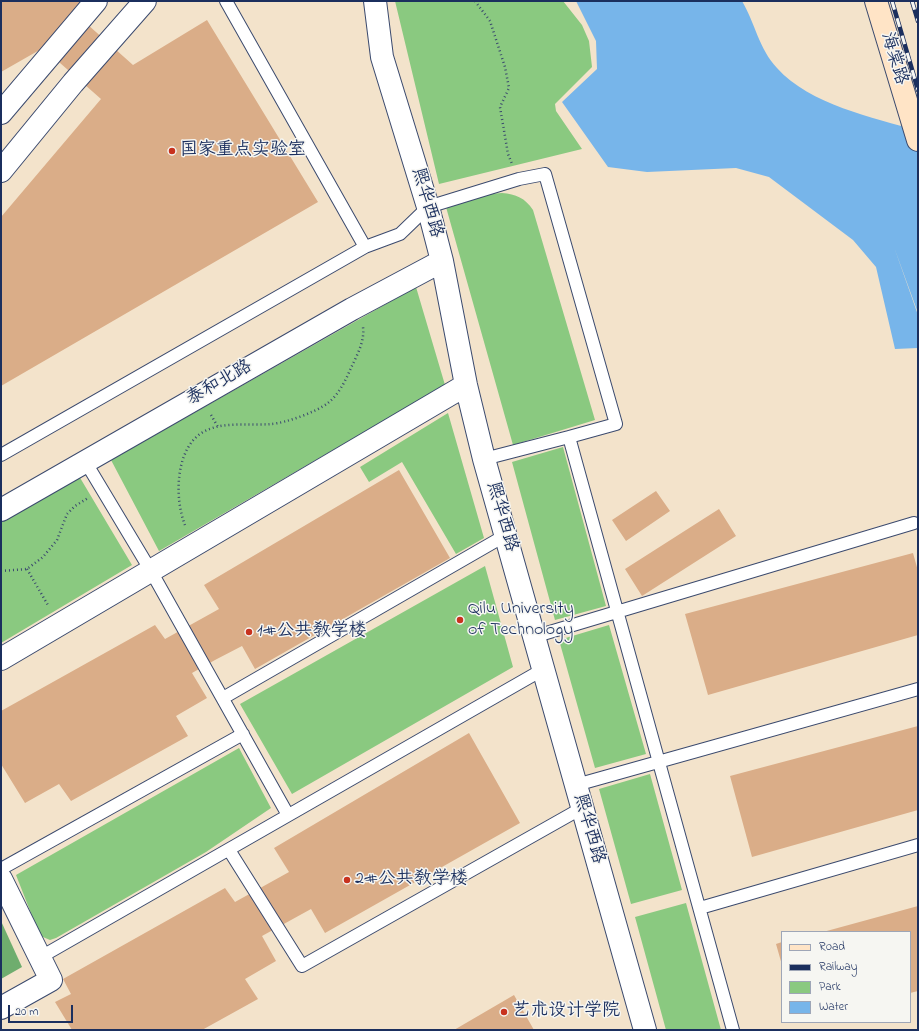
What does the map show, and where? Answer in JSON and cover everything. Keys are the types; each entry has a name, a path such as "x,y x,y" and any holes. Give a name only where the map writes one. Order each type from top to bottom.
{"main road":[{"name":"海棠路","path":"876,1 918,140"}],"street":[{"path":"1,112 8,99 96,1"},
{"path":"1,171 73,83 145,1"},
{"name":"熙华西路","path":"375,1 382,57 428,207 442,261 466,385 484,459 542,670 645,1030"},
{"name":"泰和北路","path":"2,506 85,461 352,309 442,261"},
{"path":"1,659 466,385"},
{"path":"1,879 51,980 1,1008"}],"lane":[{"path":"226,1 365,247"},
{"path":"1,456 365,247 400,234 428,207 519,179 545,174 616,424 484,459"},
{"path":"569,437 733,1030"},
{"path":"85,461 151,571 288,815"},
{"path":"533,637 618,613 914,523"},
{"path":"223,698 506,536"},
{"path":"39,958 542,670"},
{"path":"576,785 918,689"},
{"path":"1,869 243,734"},
{"path":"229,850 302,966 582,808"},
{"path":"700,908 918,845"}],"path":[{"path":"475,1 490,21 505,67 509,88 500,107 508,154 519,179"},
{"path":"194,546 184,522 180,495 179,472 184,457 194,439 204,431 218,427 273,424 296,418 328,403 339,391 347,377 364,335 362,326 352,309"},
{"path":"1,571 27,569 43,557 57,540 67,514 75,506 102,489"},
{"path":"27,569 60,624"}],"green space":[{"path":"395,1 563,1 582,25 589,41 592,67 555,104 556,111 582,149 439,184"},
{"path":"502,193 520,197 527,202 533,210 595,420 513,445 446,207 488,194"},
{"path":"416,287 445,385 159,551 111,460"},
{"path":"448,413 484,538 456,554 402,462 369,482 360,467"},
{"path":"563,447 606,606 555,620 512,462"},
{"path":"79,476 132,565 1,643 1,522"},
{"path":"485,566 513,667 292,794 240,704"},
{"path":"609,625 646,754 595,768 559,640"},
{"path":"239,748 271,808 206,852 56,938 50,940 43,937 38,931 16,875"},
{"path":"650,774 682,890 631,904 599,789"},
{"path":"686,903 721,1030 666,1030 635,917"},
{"path":"1,921 22,967 1,979"}],"water":[{"path":"576,1 742,1 766,53 777,68 791,81 824,101 862,115 918,131 918,313 894,247 918,315 918,348 895,349 876,267 853,240 769,177 736,168 647,172 608,167 562,102 597,69 596,41"}],"building":[{"name":"国家重点实验室","path":"1,1 88,1 78,16 133,65 207,20 318,202 1,386 1,217 101,99 43,48 1,72"},
{"name":"1#公共教学楼","path":"399,470 450,558 255,669 242,646 192,673 207,698 176,716 188,736 71,801 59,784 25,803 1,764 1,711 155,625 165,639 219,609 204,585"},
{"path":"656,491 670,511 626,541 612,520"},
{"path":"719,509 736,536 642,596 625,569"},
{"path":"913,553 918,571 918,635 708,695 685,614"},
{"path":"918,726 918,810 752,857 730,776"},
{"name":"2#公共教学楼","path":"469,733 520,823 325,933 311,909 262,936 276,961 245,979 258,999 202,1030 72,1030 55,1002 71,994 63,979 225,888 235,902 289,872 274,848"},
{"path":"918,906 918,991 911,993 911,931 827,931"},
{"path":"781,942 781,962 776,944"},
{"name":"艺术设计学院","path":"514,995 534,1030 454,1030"}],"railway":[{"path":"892,1 918,90"},
{"path":"912,1 918,21"}],"place":[{"name":"国家重点实验室","path":"172,151"},
{"name":"Qilu University of Technology","path":"460,620"},
{"name":"1#公共教学楼","path":"249,632"},
{"name":"2#公共教学楼","path":"347,880"},
{"name":"艺术设计学院","path":"504,1012"}]}
